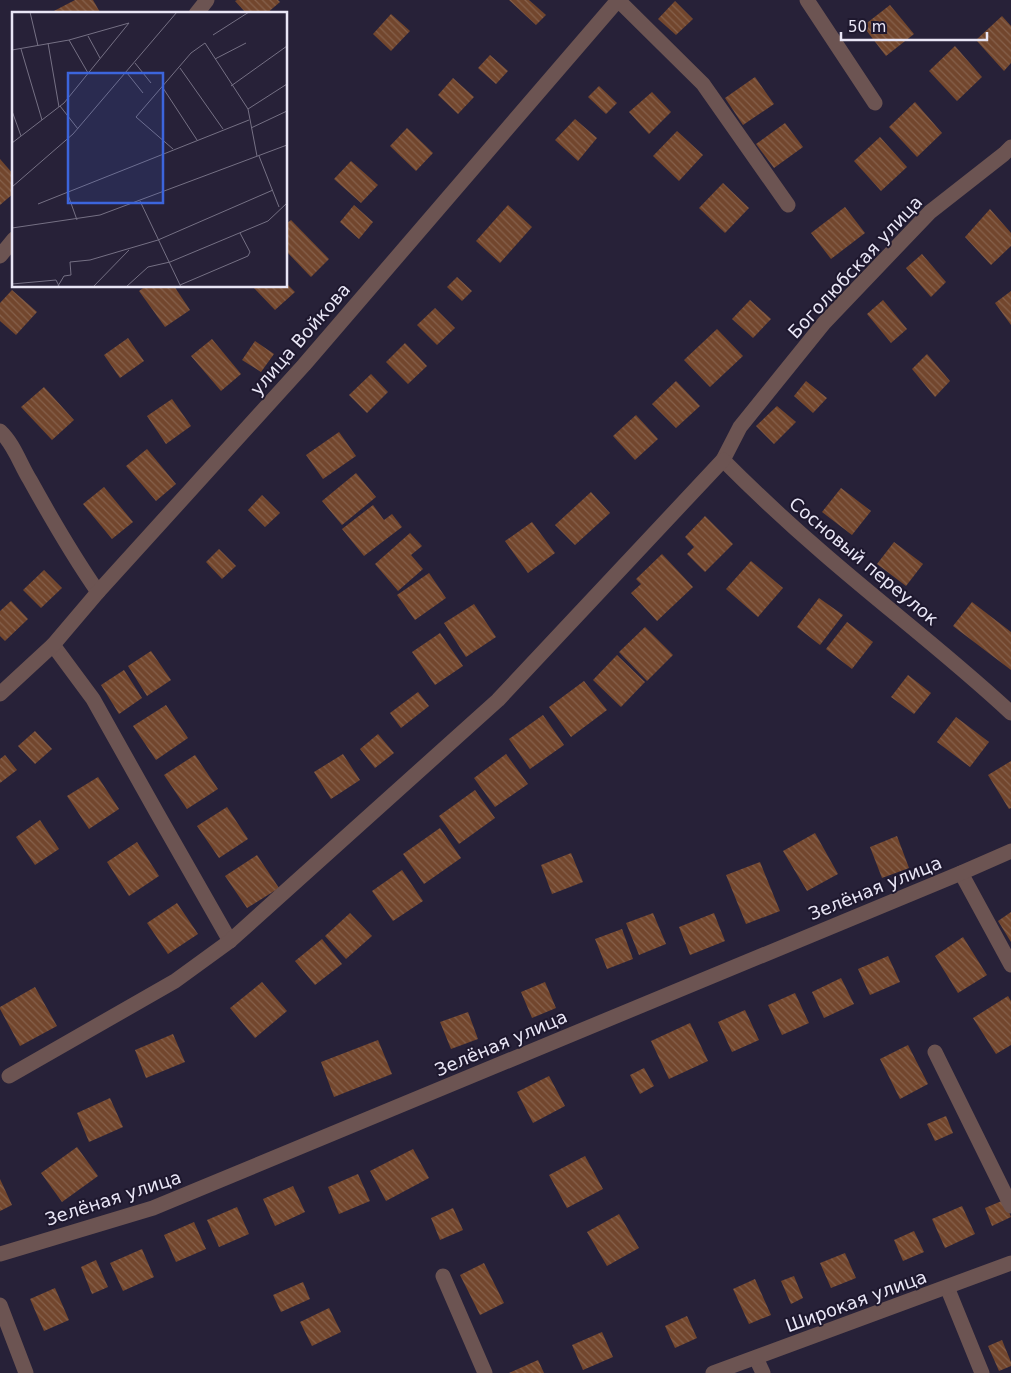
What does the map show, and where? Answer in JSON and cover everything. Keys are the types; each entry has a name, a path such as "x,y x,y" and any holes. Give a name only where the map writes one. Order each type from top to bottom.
{"street":[{"path":"198,12 207,0"},
{"path":"618,0 703,84 788,205"},
{"name":"улица Войкова","path":"0,694 53,645 98,592 304,365 618,0"},
{"path":"807,0 875,103"},
{"name":"Боголюбская улица","path":"723,460 740,427 824,323 930,212 1009,155"},
{"path":"0,256 12,241"},
{"path":"1,430 82,569 98,592"},
{"path":"9,1076 175,981 230,941 498,700 723,460"},
{"name":"Сосновый переулок","path":"723,460 822,553 980,684 1011,713"},
{"path":"53,645 93,699 230,941"},
{"name":"Зелёная улица","path":"0,1254 153,1208 1011,851"},
{"path":"961,873 1011,965"},
{"path":"935,1052 1011,1206"},
{"name":"Широкая улица","path":"713,1373 1011,1263"},
{"path":"444,1276 485,1373"},
{"path":"947,1287 982,1373"},
{"path":"0,1305 26,1373"},
{"path":"756,1358 763,1373"}],"building":[{"path":"75,0 93,0 100,12 52,12"},
{"path":"278,0 280,2 268,12 245,12 235,1"},
{"path":"509,0 529,0 546,15 536,25"},
{"path":"675,1 693,19 676,35 658,19"},
{"path":"890,5 914,34 886,56 863,26"},
{"path":"391,14 410,31 391,51 373,34"},
{"path":"1002,16 1011,26 1011,63 1004,71 976,40"},
{"path":"955,46 982,77 957,101 929,71"},
{"path":"490,55 508,71 496,84 478,68"},
{"path":"755,77 774,104 743,125 725,98"},
{"path":"453,78 474,97 458,114 438,95"},
{"path":"599,86 617,103 606,114 588,97"},
{"path":"652,92 671,112 649,134 629,112"},
{"path":"915,102 942,133 917,157 889,127"},
{"path":"575,119 597,138 578,161 555,140"},
{"path":"785,123 803,147 774,168 756,144"},
{"path":"407,128 433,153 416,171 390,146"},
{"path":"677,131 703,155 679,181 653,156"},
{"path":"880,137 907,167 881,191 854,161"},
{"path":"0,159 12,173 12,195 0,205"},
{"path":"351,161 378,185 361,203 334,179"},
{"path":"723,183 749,208 725,233 699,208"},
{"path":"354,205 373,222 359,239 340,222"},
{"path":"508,205 532,227 500,263 476,241"},
{"path":"845,207 865,233 831,259 811,233"},
{"path":"990,209 1011,233 1011,246 991,265 965,237"},
{"path":"291,220 329,259 311,277 288,253 288,222"},
{"path":"922,254 946,282 931,297 906,268"},
{"path":"457,277 472,291 462,301 447,287"},
{"path":"288,285 295,292 275,310 254,288 288,288"},
{"path":"143,288 175,288 190,310 165,327 139,291"},
{"path":"12,290 37,312 16,335 0,321 0,303"},
{"path":"1011,291 1011,325 995,303"},
{"path":"750,300 771,319 753,338 732,319"},
{"path":"883,300 907,329 891,343 867,314"},
{"path":"435,308 455,328 437,345 417,325"},
{"path":"717,329 743,356 710,387 684,360"},
{"path":"128,338 144,361 120,378 104,355"},
{"path":"212,339 241,374 221,391 191,356"},
{"path":"255,341 274,354 261,372 242,360"},
{"path":"405,343 427,366 408,384 386,362"},
{"path":"927,354 950,381 935,397 912,369"},
{"path":"371,374 388,392 367,413 349,395"},
{"path":"676,381 700,406 676,428 652,404"},
{"path":"806,381 827,398 813,413 794,396"},
{"path":"44,387 74,420 52,440 21,407"},
{"path":"172,399 191,426 166,444 147,416"},
{"path":"777,406 796,422 774,444 756,426"},
{"path":"636,415 658,439 635,460 613,436"},
{"path":"339,432 356,456 323,479 306,455"},
{"path":"147,449 176,484 156,501 126,466"},
{"path":"356,473 376,497 342,525 322,501"},
{"path":"104,487 133,522 112,539 83,504"},
{"path":"841,488 871,511 852,535 822,512"},
{"path":"591,492 610,513 575,545 555,525"},
{"path":"262,495 280,513 265,527 248,510"},
{"path":"373,505 384,520 392,514 402,527 364,556 342,529"},
{"path":"705,516 733,544 705,572 687,554 694,547 685,537"},
{"path":"532,522 555,553 528,573 505,541"},
{"path":"410,533 422,546 411,555 423,569 398,591 375,564"},
{"path":"894,542 923,564 906,586 877,564"},
{"path":"219,549 236,566 222,579 206,562"},
{"path":"662,554 693,587 657,621 631,593 641,584 636,579"},
{"path":"751,561 783,588 758,617 726,589"},
{"path":"44,570 62,588 41,608 23,590"},
{"path":"429,573 446,598 415,620 397,595"},
{"path":"819,598 843,615 820,645 797,627"},
{"path":"11,601 28,619 5,641 0,636 0,611"},
{"path":"972,602 1011,632 1011,670 953,626"},
{"path":"474,604 496,637 466,657 444,623"},
{"path":"847,622 873,642 852,669 826,649"},
{"path":"645,627 673,655 647,681 619,652"},
{"path":"440,633 463,666 435,685 412,652"},
{"path":"151,651 171,680 147,696 128,666"},
{"path":"617,655 645,682 621,707 593,680"},
{"path":"124,670 142,698 119,714 101,685"},
{"path":"908,675 931,693 914,714 891,697"},
{"path":"584,681 607,710 571,737 549,707"},
{"path":"418,692 429,706 401,728 390,713"},
{"path":"166,705 188,738 156,760 133,726"},
{"path":"543,715 564,745 530,769 509,739"},
{"path":"956,717 989,742 970,767 937,742"},
{"path":"35,731 52,749 35,764 18,746"},
{"path":"378,734 394,753 375,768 360,749"},
{"path":"343,754 360,780 331,799 314,772"},
{"path":"506,754 528,784 495,807 474,778"},
{"path":"5,755 17,770 0,783 0,759"},
{"path":"195,755 218,789 187,809 164,775"},
{"path":"1011,761 1011,808 1009,809 988,775"},
{"path":"98,777 119,809 89,829 67,796"},
{"path":"475,790 495,818 459,844 439,816"},
{"path":"227,807 248,839 219,858 197,826"},
{"path":"40,820 59,849 35,865 16,837"},
{"path":"440,828 461,858 424,884 403,854"},
{"path":"815,833 838,874 807,891 783,851"},
{"path":"897,836 909,868 882,878 870,847"},
{"path":"137,842 159,876 129,896 107,862"},
{"path":"571,853 583,882 552,894 541,865"},
{"path":"257,855 279,888 247,908 225,876"},
{"path":"760,862 780,911 746,924 726,875"},
{"path":"402,870 423,901 393,921 372,891"},
{"path":"177,903 198,934 168,954 147,923"},
{"path":"1011,912 1011,942 998,921"},
{"path":"350,913 372,936 346,959 325,936"},
{"path":"653,913 666,944 639,955 626,923"},
{"path":"714,913 725,941 690,955 679,927"},
{"path":"622,929 633,959 607,969 595,939"},
{"path":"963,937 987,975 958,993 935,956"},
{"path":"322,939 342,964 315,985 295,961"},
{"path":"888,956 900,982 870,995 858,969"},
{"path":"841,978 854,1004 824,1018 812,992"},
{"path":"262,982 287,1011 255,1038 230,1008"},
{"path":"545,982 556,1008 532,1018 521,992"},
{"path":"35,987 57,1026 20,1046 0,1007"},
{"path":"795,993 809,1023 782,1035 768,1005"},
{"path":"1008,996 1011,1001 1011,1045 996,1054 973,1018"},
{"path":"745,1010 759,1040 732,1052 718,1022"},
{"path":"468,1012 478,1039 451,1049 440,1022"},
{"path":"690,1023 708,1061 669,1079 651,1041"},
{"path":"173,1034 185,1062 146,1078 135,1050"},
{"path":"378,1040 392,1074 334,1097 321,1062"},
{"path":"908,1045 928,1084 900,1099 880,1059"},
{"path":"644,1068 654,1086 640,1094 630,1075"},
{"path":"549,1076 565,1106 533,1123 517,1092"},
{"path":"110,1098 123,1127 89,1142 77,1113"},
{"path":"946,1116 953,1133 935,1141 927,1124"},
{"path":"77,1147 98,1176 62,1202 41,1173"},
{"path":"413,1149 429,1178 386,1201 370,1171"},
{"path":"585,1156 603,1189 567,1208 549,1175"},
{"path":"358,1174 370,1201 339,1214 328,1187"},
{"path":"0,1179 12,1205 0,1211"},
{"path":"293,1186 305,1212 275,1226 263,1199"},
{"path":"1004,1200 1011,1217 992,1226 985,1208"},
{"path":"962,1206 975,1234 945,1248 932,1219"},
{"path":"237,1207 249,1234 219,1247 207,1220"},
{"path":"453,1208 463,1230 440,1240 431,1218"},
{"path":"619,1214 639,1248 607,1266 587,1232"},
{"path":"194,1222 206,1249 176,1262 164,1235"},
{"path":"914,1231 924,1252 903,1261 894,1240"},
{"path":"142,1249 154,1277 123,1291 110,1263"},
{"path":"845,1253 856,1278 831,1288 820,1263"},
{"path":"96,1260 108,1287 92,1294 81,1267"},
{"path":"484,1263 504,1303 480,1315 460,1275"},
{"path":"794,1276 803,1298 791,1304 781,1281"},
{"path":"755,1279 771,1315 749,1324 733,1289"},
{"path":"303,1282 310,1299 281,1312 273,1295"},
{"path":"55,1288 69,1320 44,1331 30,1299"},
{"path":"329,1308 341,1332 312,1346 300,1322"},
{"path":"687,1316 697,1338 675,1348 665,1326"},
{"path":"602,1332 613,1357 583,1370 572,1345"},
{"path":"1002,1340 1011,1366 999,1371 988,1346"},
{"path":"538,1360 544,1373 509,1373"}]}
